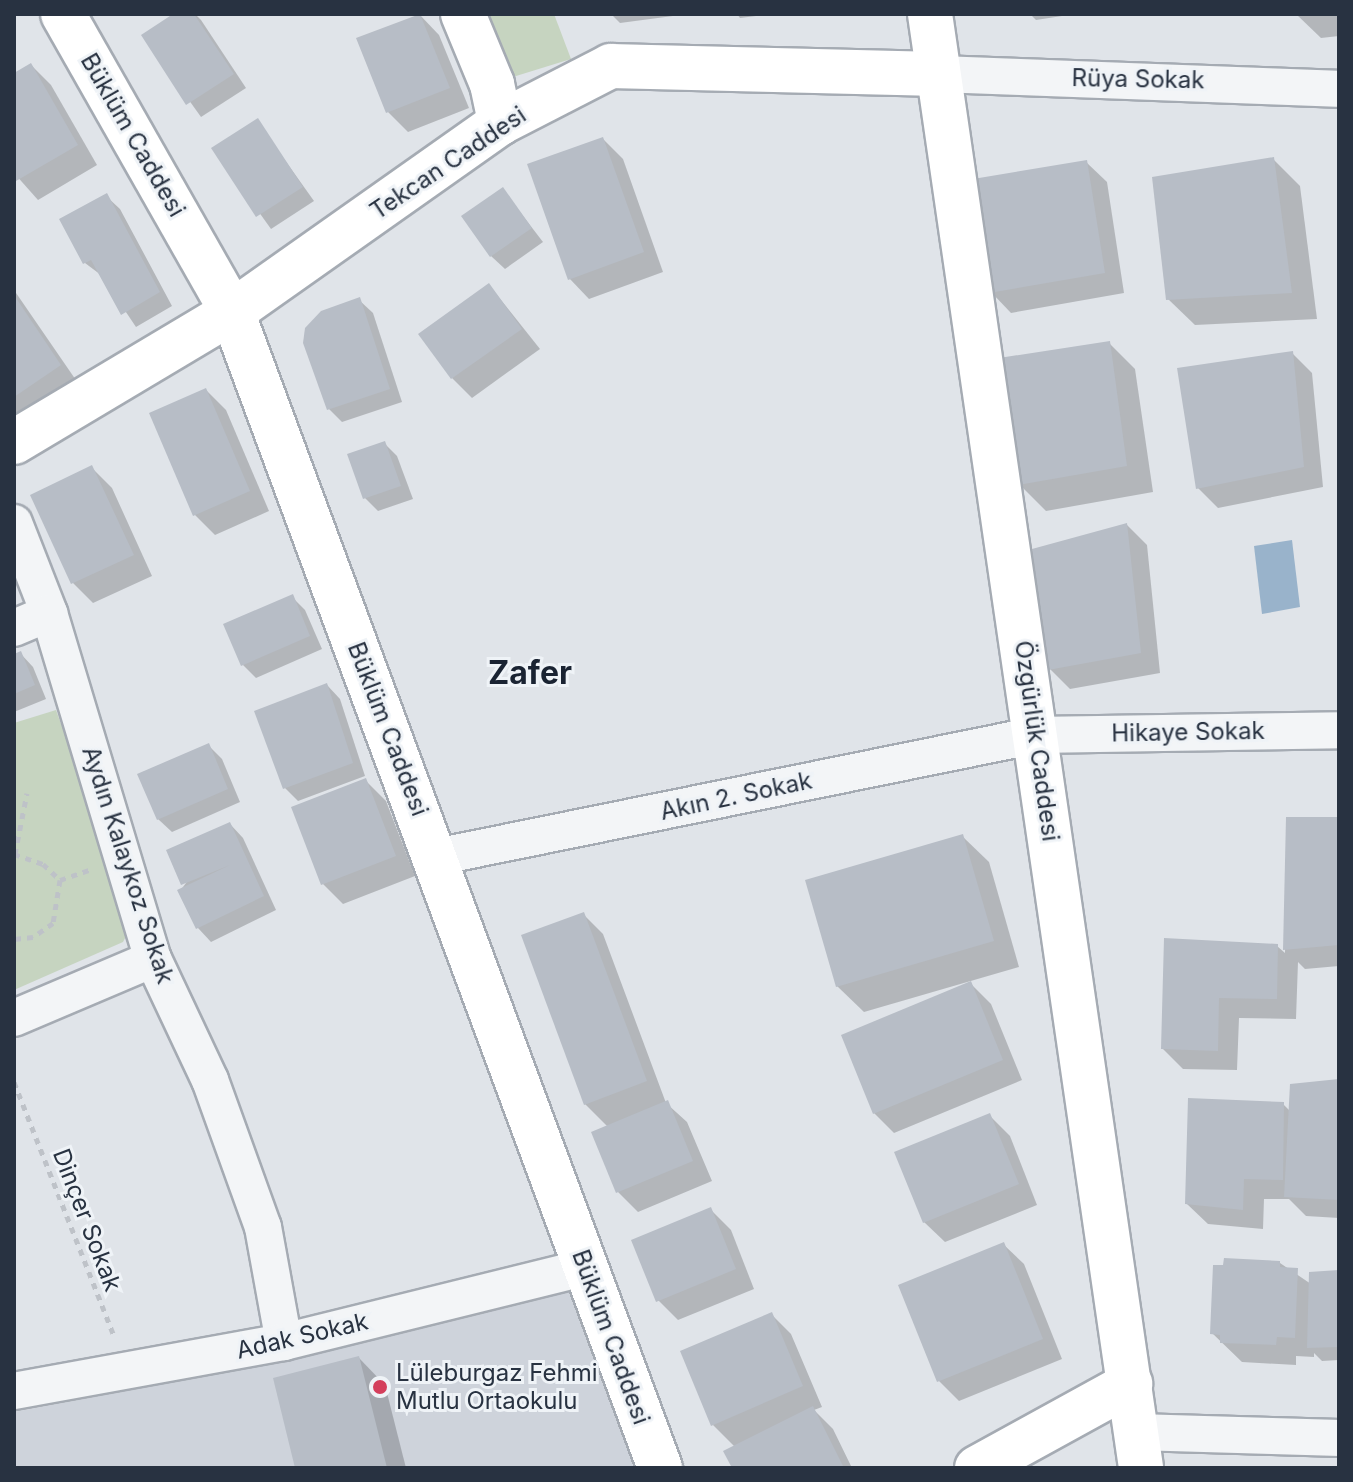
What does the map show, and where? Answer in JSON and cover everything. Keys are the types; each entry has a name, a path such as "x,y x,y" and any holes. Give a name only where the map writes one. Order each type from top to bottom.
{"street":[{"name":"Büklüm Caddesi","path":"63,14 232,312 660,1468"},
{"path":"463,14 492,84 500,123"},
{"name":"Özgürlük Caddesi","path":"930,14 1139,1450"},
{"name":"Tekcan Caddesi","path":"14,442 232,312 500,123 611,66 937,74"},
{"name":"Rüya Sokak","path":"937,74 1339,89"},
{"name":"Aydın Kalaykoz Sokak","path":"14,523 49,613 153,959 210,1080 263,1227 284,1342"},
{"path":"14,628 49,613"},
{"name":"Hikaye Sokak","path":"1036,735 1339,730"},
{"name":"Akın 2. Sokak","path":"436,857 1036,735"},
{"path":"14,1018 153,959"},
{"name":"Adak Sokak","path":"14,1391 284,1342 586,1267"},
{"path":"977,1468 1130,1384"},
{"path":"1139,1450 1339,1438"}],"path":[{"path":"14,939 33,937 53,923 60,880 43,864 15,854 27,793"},
{"name":"Dinçer Sokak","path":"14,1082 127,1371"}],"shaded area":[{"name":"Lüleburgaz Fehmi Mutlu Ortaokulu","path":"573,1285 643,1468 14,1468 14,1412 281,1362"}],"green space":[{"path":"475,14 554,14 571,59 500,81"},
{"path":"56,710 133,923 123,942 14,990 14,723"}],"water":[{"path":"1292,540 1300,607 1262,614 1254,546"}],"building":[{"path":"173,14 194,14 234,74 186,105 141,35"},
{"path":"420,14 450,88 386,113 356,38"},
{"path":"31,63 78,145 16,181 14,73"},
{"path":"258,118 303,187 256,217 211,148"},
{"path":"603,137 644,252 568,280 527,164"},
{"path":"1274,157 1292,293 1166,300 1152,177"},
{"path":"1087,160 1105,273 989,293 973,179"},
{"path":"503,187 532,228 490,257 461,216"},
{"path":"107,193 160,292 121,315 91,260 83,264 59,219"},
{"path":"489,283 522,329 451,379 418,334"},
{"path":"14,295 61,365 14,397"},
{"path":"360,297 390,389 327,410 303,343 305,328 321,311"},
{"path":"1110,341 1127,466 1018,485 999,358"},
{"path":"1293,351 1304,467 1196,489 1177,368"},
{"path":"206,388 250,491 193,516 149,413"},
{"path":"385,441 401,486 363,499 347,454"},
{"path":"92,465 134,555 71,584 30,495"},
{"path":"1127,523 1141,653 1048,670 1032,549"},
{"path":"293,594 310,636 241,666 223,624"},
{"path":"21,651 35,685 14,694 14,654"},
{"path":"327,683 353,763 283,789 254,711"},
{"path":"209,743 228,789 157,820 137,774"},
{"path":"366,778 396,856 321,885 291,807"},
{"path":"1286,817 1339,817 1339,945 1283,950"},
{"path":"230,822 264,896 196,929 177,890 230,865 181,885 166,850"},
{"path":"963,834 994,941 836,987 805,880"},
{"path":"584,912 647,1081 584,1105 521,935"},
{"path":"1164,938 1278,944 1277,999 1219,998 1218,1051 1161,1049"},
{"path":"971,981 1003,1060 873,1114 841,1035"},
{"path":"1339,1079 1339,1200 1284,1197 1290,1084"},
{"path":"1188,1098 1284,1102 1283,1180 1244,1179 1243,1210 1185,1204"},
{"path":"668,1100 693,1161 616,1193 591,1132"},
{"path":"990,1113 1019,1184 923,1223 894,1152"},
{"path":"711,1207 736,1269 656,1302 631,1240"},
{"path":"1004,1242 1043,1339 937,1382 898,1285"},
{"path":"1224,1258 1280,1261 1280,1267 1298,1268 1295,1338 1277,1337 1276,1345 1220,1343 1220,1335 1210,1334 1213,1265 1223,1265"},
{"path":"1339,1270 1339,1347 1307,1348 1309,1272"},
{"path":"772,1312 803,1386 711,1426 680,1351"},
{"path":"359,1356 387,1468 295,1468 273,1378"},
{"path":"813,1406 844,1468 732,1468 723,1451"}],"place":[{"name":"Lüleburgaz Fehmi Mutlu Ortaokulu","path":"380,1387"}],"district":[{"name":"Zafer","path":"530,673"}]}
